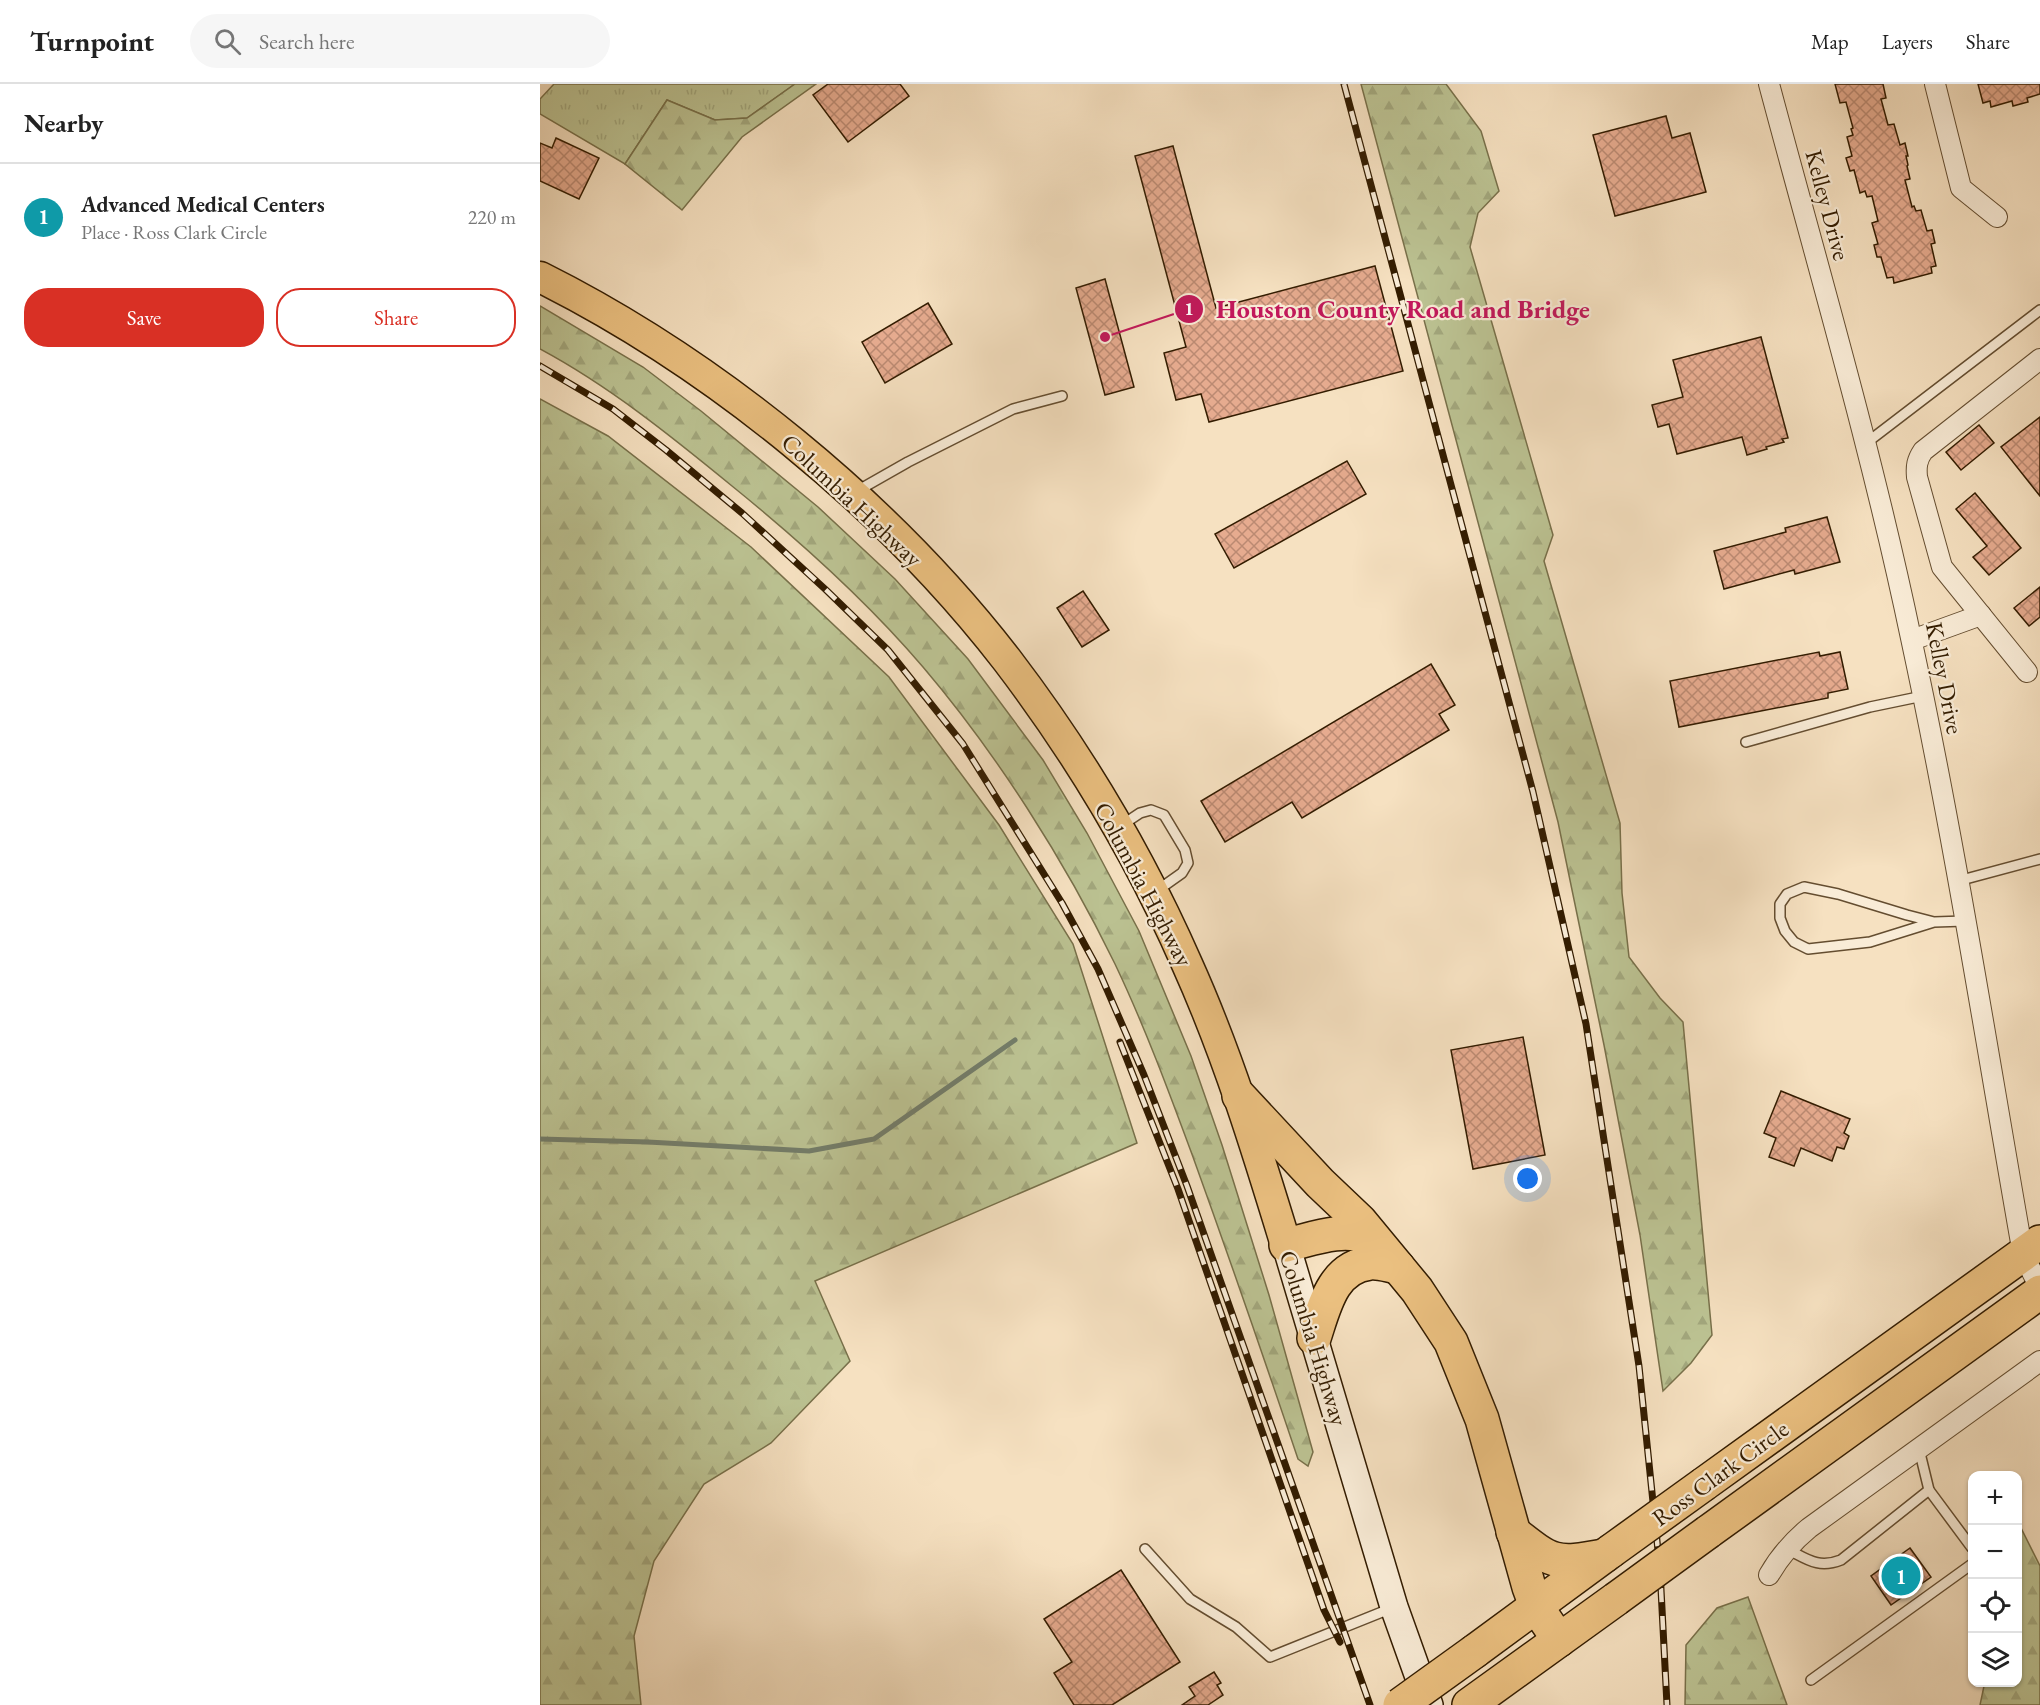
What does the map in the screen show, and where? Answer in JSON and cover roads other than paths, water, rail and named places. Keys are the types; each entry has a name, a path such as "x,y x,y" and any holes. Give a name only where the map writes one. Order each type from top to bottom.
{"highway":[{"path":"1239,1096 1320,1183 1360,1221 1434,1314 1451,1342 1482,1419 1529,1587 1536,1606 1559,1640"},
{"path":"1286,1245 1340,1234 1353,1234 1368,1238 1390,1258"},
{"name":"Ross Clark Circle","path":"1400,1705 2031,1248"},
{"path":"1314,1338 1334,1285 1344,1274 1357,1266 1390,1258"},
{"name":"Ross Clark Circle","path":"1480,1697 2040,1290"},
{"path":"1513,1532 1541,1554 1560,1561 1574,1562 1608,1554"}],"main road":[{"name":"Columbia Highway","path":"540,277 584,299 688,365 795,444 852,494 942,584 1006,660 1043,709 1118,828 1188,964 1239,1096 1394,1607 1429,1705"}],"street":[{"name":"Kelley Drive","path":"1769,84 1889,536 1912,640 1957,881 2040,1290"},
{"path":"1935,84 1961,188 1997,217"},
{"path":"2027,672 1942,567 1917,477 1918,459 1923,451 2040,359"},
{"path":"1912,640 1981,615"},
{"path":"1769,1575 1780,1556 1809,1528 2040,1361"}],"lane":[{"path":"1865,444 2040,310"},
{"path":"852,494 908,462 1013,409 1062,396"},
{"path":"1746,742 1870,707 1923,696"},
{"path":"1118,828 1140,813 1151,810 1164,815 1185,850 1188,863 1182,873 1153,893"},
{"path":"1957,881 2040,859"},
{"path":"1934,922 1838,894 1804,887 1787,894 1780,904 1780,918 1785,931 1794,942 1808,949 1870,942 1934,922 1965,921"},
{"path":"1918,1449 1929,1490 1968,1543"},
{"path":"1787,1549 1813,1563 1829,1564 1840,1560 1929,1490"},
{"path":"1145,1550 1190,1599 1236,1627 1270,1657 1394,1607"},
{"path":"1810,1680 1968,1567"}],"waterway":[{"path":"540,1139 648,1142 809,1151 874,1139 1015,1040"}],"railway":[{"path":"1344,84 1533,792 1586,1024 1639,1366 1660,1570 1667,1705"},
{"path":"540,366 613,409 666,450 742,513 888,650 963,744 1062,903 1098,969 1144,1075 1187,1186 1370,1705"},
{"path":"1120,1042 1178,1189 1324,1610 1340,1642"}],"place":[{"name":"Houston County Road and Bridge","path":"1105,337"},
{"name":"Advanced Medical Centers","path":"1901,1576"}]}
